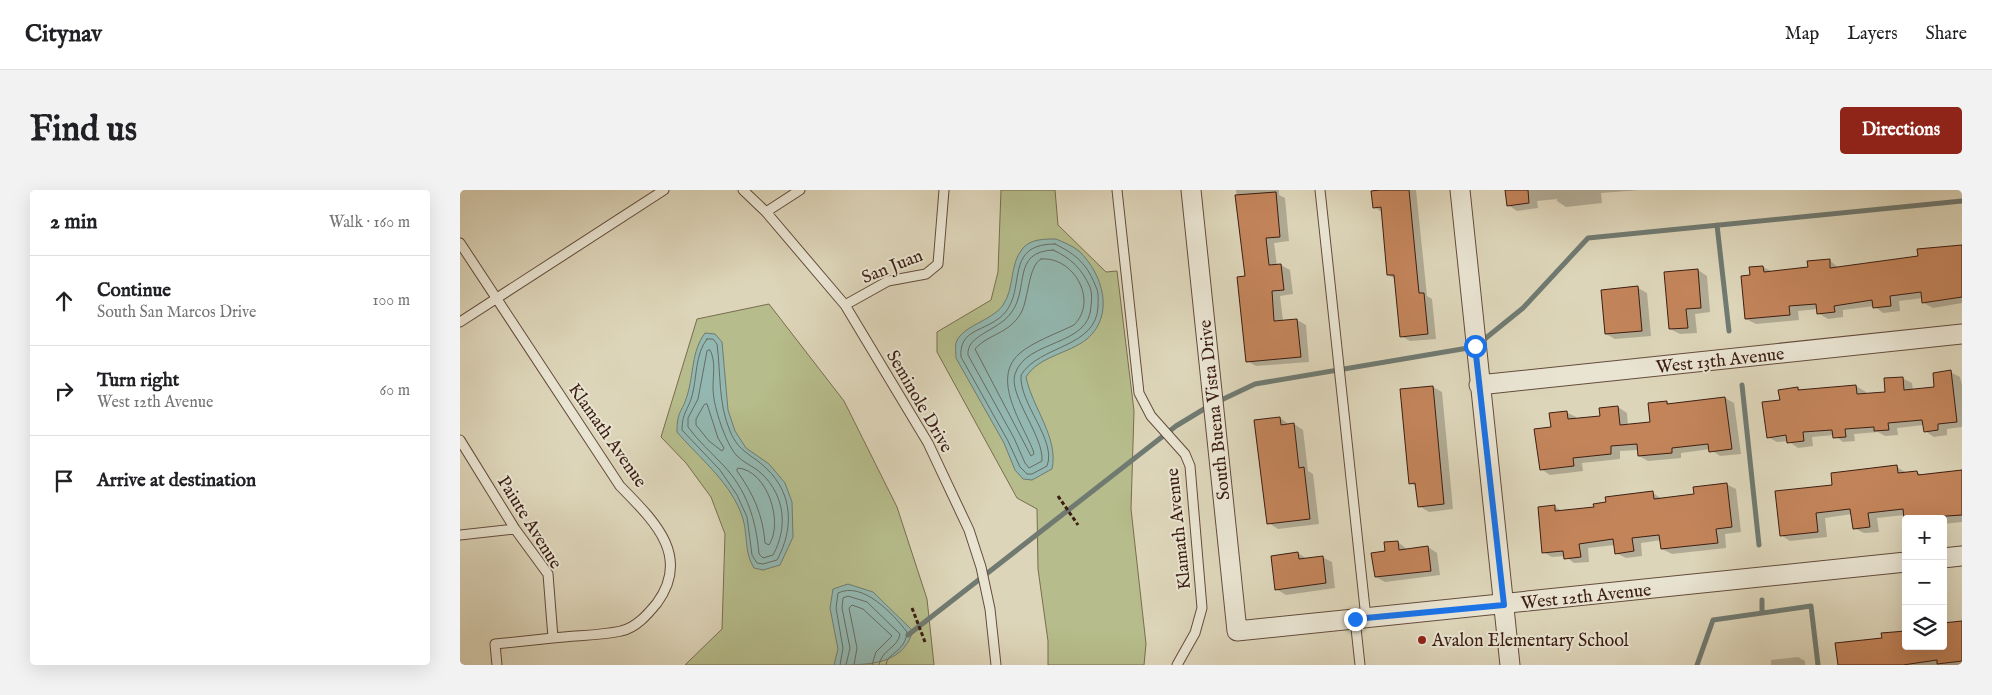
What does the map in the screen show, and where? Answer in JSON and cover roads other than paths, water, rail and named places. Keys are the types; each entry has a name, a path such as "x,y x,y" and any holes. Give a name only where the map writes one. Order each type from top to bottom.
{"street":[{"name":"South Buena Vista Drive","path":"1192,190 1237,631"},
{"path":"1460,190 1479,385 1510,665"},
{"name":"West 13th Avenue","path":"1479,385 1962,334"},
{"path":"1947,558 1962,556"},
{"name":"West 12th Avenue","path":"1237,631 1504,605 1902,562"}],"lane":[{"path":"460,322 664,190"},
{"name":"Seminole Drive","path":"743,190 766,212 845,304 928,443 969,530 981,567 987,594 996,665"},
{"path":"766,212 800,190"},
{"name":"San Juan","path":"845,304 888,281 926,274 938,264 944,190"},
{"name":"Klamath Avenue","path":"1117,190 1139,393 1151,416 1186,454 1190,466 1202,608 1194,633 1177,665"},
{"path":"1320,190 1360,619 1360,665"},
{"name":"Klamath Avenue","path":"460,243 620,486 652,518 666,540 670,568 664,593 647,616 623,631 552,638"},
{"name":"Paiute Avenue","path":"460,440 515,529 548,574 552,638"},
{"path":"460,535 515,529"},
{"path":"497,665 495,644 552,638"}],"water":[{"path":"1056,239 1077,249 1087,260 1099,283 1103,307 1096,329 1087,339 1038,364 1026,377 1048,434 1053,457 1052,469 1032,480 1023,479 1015,470 1004,443 956,358 956,343 964,332 998,311 1003,305 1007,298 1016,261 1023,248 1034,241"},
{"path":"705,333 715,334 722,342 728,410 735,431 746,448 769,464 785,483 792,502 793,537 780,565 763,570 754,568 751,562 747,550 743,519 731,494 714,472 677,432 678,419 689,388 695,355 700,340"},
{"path":"848,584 873,592 913,631 908,642 893,657 872,663 834,665 838,649 830,608 833,589"}],"waterway":[{"path":"1481,342 1523,308 1588,238 1962,201"},
{"path":"1717,225 1729,331"},
{"path":"1217,402 1255,384 1474,347"},
{"path":"1742,385 1759,545"},
{"path":"908,635 1176,426 1209,406"},
{"path":"1762,600 1762,611"},
{"path":"1697,665 1713,620 1811,606 1818,665"}],"place":[{"name":"Avalon Elementary School","path":"1422,640"}]}
